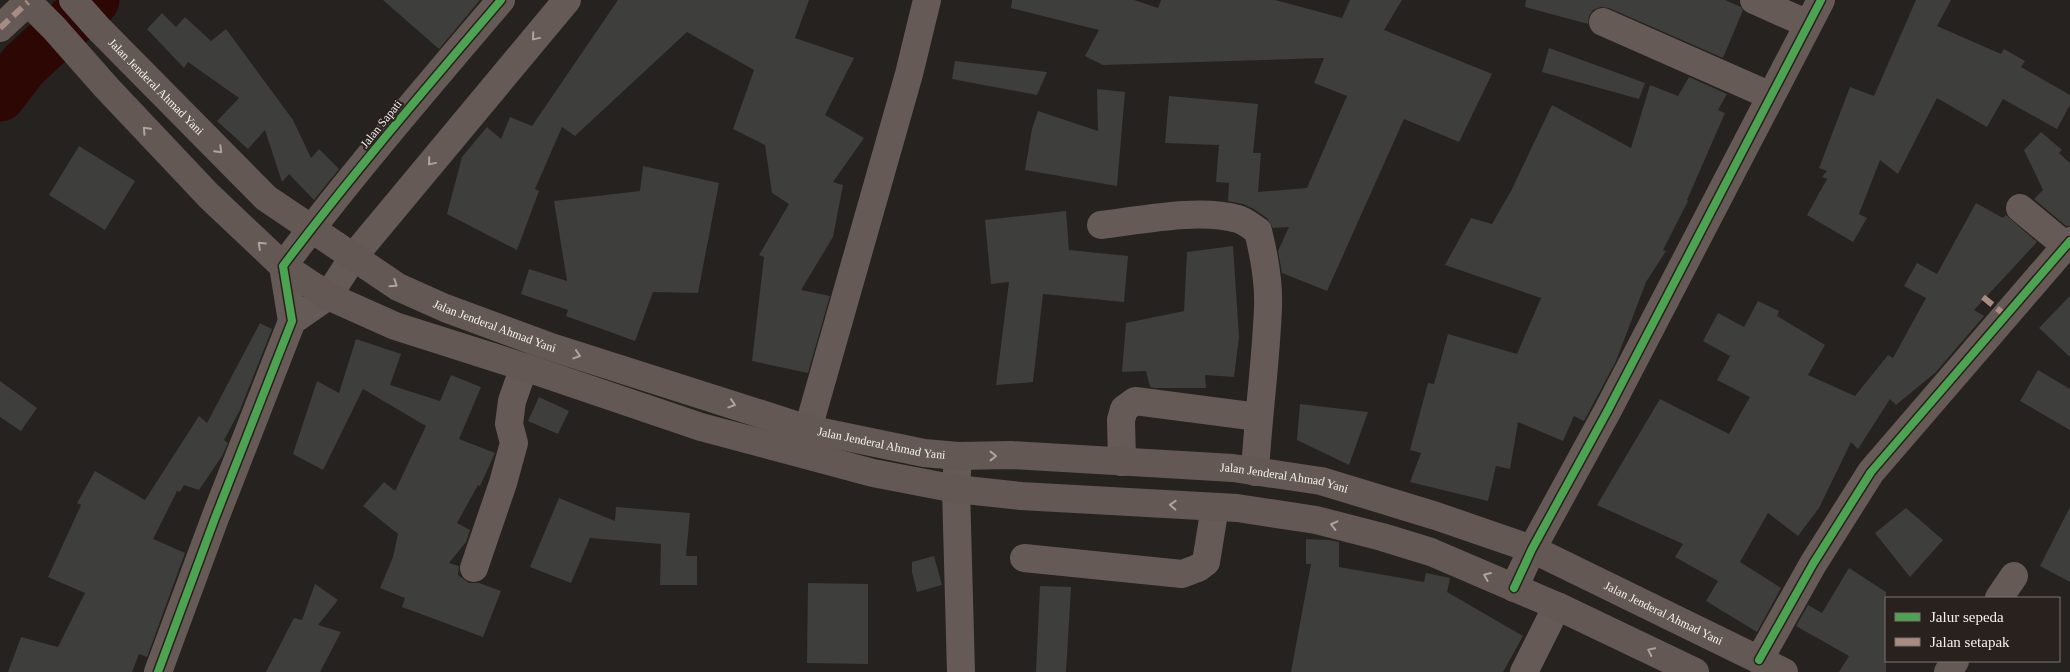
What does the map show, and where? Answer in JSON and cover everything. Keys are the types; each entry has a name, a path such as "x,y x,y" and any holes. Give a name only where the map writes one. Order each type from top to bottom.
{"highway":[{"name":"Jalan Jenderal Ahmad Yani","path":"27,1 209,196 283,266 328,296 395,326 524,366 700,427 873,473 956,489 1021,496 1237,508 1316,520 1382,537 1431,552 1557,606 1695,672"},
{"name":"Jalan Jenderal Ahmad Yani","path":"76,3 98,28 266,198 312,227 398,287 445,308 548,346 808,429 924,453 1233,468 1321,481 1428,513 1532,549 1784,672"}],"street":[{"name":"Jalan Sapati","path":"283,266 312,227 501,0"},
{"path":"292,322 328,296 354,256 566,0"},
{"path":"808,429 909,74 927,0"},
{"path":"1754,0 1808,24"},
{"path":"1514,588 1532,549 1608,410 1821,0"},
{"path":"0,28 27,1"},
{"path":"1603,22 1771,96"},
{"path":"1759,660 1813,564 1871,472 2068,243 2020,208"},
{"path":"1101,225 1172,216 1207,215 1239,220 1258,231 1264,253 1268,306 1255,472"},
{"path":"160,671 215,518 292,322 283,266"},
{"path":"474,568 503,483 514,443 509,424 512,401 524,366"},
{"path":"1122,462 1120,420 1124,409 1135,401 1258,417"},
{"path":"958,456 956,489 961,672"},
{"path":"1024,558 1182,574 1198,568 1206,562 1215,507"},
{"path":"2000,597 2014,576"},
{"path":"1524,672 1557,606"}],"building":[{"path":"383,0 480,0 439,49"},
{"path":"618,0 809,0 795,38 854,58 825,115 864,138 833,182 843,185 833,237 801,290 830,296 808,373 752,361 764,257 759,255 789,204 772,193 765,145 733,129 754,70 687,32 575,136 562,127 535,189 539,191 517,250 447,214 462,157 487,127 501,139 510,117 532,126"},
{"path":"1012,0 1134,0 1158,8 1161,0 1275,0 1342,18 1350,0 1402,0 1384,30 1492,74 1459,142 1404,119 1327,291 1282,273 1278,251 1289,227 1273,228 1267,218 1254,209 1243,204 1228,201 1229,183 1216,182 1219,145 1165,143 1169,96 1258,104 1253,153 1261,153 1258,192 1307,188 1347,96 1314,83 1324,58 1103,65 1085,56 1099,30 1011,8"},
{"path":"1526,0 1725,0 1741,7 1743,10 1723,58 1609,8 1601,7 1593,10 1589,16 1588,24 1525,7"},
{"path":"1916,0 1951,0 1937,26 2001,54 2004,49 2025,61 2021,67 2070,95 2070,105 2057,129 2003,99 1987,127 1937,98 1898,174 1880,160 1859,214 1867,218 1853,242 1807,215 1827,179 1822,177 1827,171 1819,168 1850,87 1874,96"},
{"path":"162,13 176,27 185,17 211,41 226,29 293,120 311,158 319,149 339,169 314,200 289,174 282,182 265,130 248,149 217,121 239,98 188,62 184,68 147,29"},
{"path":"1549,48 1645,83 1639,99 1542,72"},
{"path":"955,61 1047,72 1037,95 952,79"},
{"path":"1689,77 1727,94 1718,110 1725,113 1688,201 1663,250 1666,251 1646,282 1616,361 1584,421 1574,416 1563,441 1518,422 1510,469 1496,466 1488,501 1410,482 1421,453 1410,450 1428,383 1434,384 1448,334 1517,354 1541,298 1445,265 1471,218 1492,224 1511,191 1552,105 1631,148 1650,85 1678,96"},
{"path":"1097,89 1125,92 1117,186 1025,170 1032,129 1038,111 1098,131"},
{"path":"2041,132 2062,150 2059,153 2070,163 2070,226 2066,226 2034,199 2043,190 2024,150"},
{"path":"79,146 135,181 105,230 49,195"},
{"path":"643,166 719,183 698,293 653,292 635,341 566,316 568,310 521,294 529,269 567,281 554,201 640,191"},
{"path":"1976,203 2003,218 2006,215 2037,242 1974,310 1984,316 1936,372 1896,405 1890,399 1858,449 1851,442 1819,508 1798,536 1768,513 1740,562 1781,588 1757,632 1706,601 1718,581 1675,557 1683,544 1597,505 1660,399 1729,434 1750,397 1717,380 1730,356 1703,341 1718,313 1744,327 1758,301 1779,311 1777,316 1825,345 1808,375 1855,396 1888,355 1893,358 1926,298 1904,286 1917,263 1937,274"},
{"path":"1066,211 1069,250 1128,256 1124,302 1043,294 1033,382 996,385 1009,282 991,284 985,220"},
{"path":"1233,246 1239,337 1234,377 1205,375 1206,388 1155,388 1150,387 1146,371 1122,372 1126,323 1184,311 1187,252"},
{"path":"2070,296 2070,357 2039,328"},
{"path":"260,323 272,329 240,410 224,440 228,443 222,456 199,490 184,485 180,492 177,491 153,539 185,553 147,657 139,654 132,672 8,672 21,637 58,647 85,593 48,577 81,505 77,503 95,471 145,500 199,416 207,423"},
{"path":"356,339 401,354 390,385 440,401 451,375 481,387 459,439 495,453 480,486 478,485 457,523 470,530 466,542 449,563 459,566 458,575 469,583 479,583 501,591 483,637 402,607 405,598 380,588 393,557 398,534 363,506 384,482 395,491 426,426 363,389 323,470 293,454 317,381 339,393"},
{"path":"2038,370 2070,389 2070,430 2020,401"},
{"path":"0,381 37,408 21,431 0,417"},
{"path":"539,397 569,411 558,434 528,421"},
{"path":"1300,404 1368,412 1349,465 1297,440"},
{"path":"559,498 615,521 616,507 690,513 686,556 697,556 697,585 660,585 661,544 590,538 571,583 530,567"},
{"path":"2070,507 2070,582 2040,566"},
{"path":"1906,508 1943,540 1910,577 1875,533"},
{"path":"1306,539 1339,542 1339,567 1424,582 1426,573 1450,578 1447,592 1523,636 1503,672 1291,672 1311,564 1306,564"},
{"path":"934,556 942,585 917,592 912,572 912,562"},
{"path":"1849,568 1886,592 1886,672 1839,672 1849,656 1796,626 1808,605 1822,613"},
{"path":"808,583 868,584 868,664 807,663"},
{"path":"315,584 338,600 318,625 341,632 320,672 266,672 294,618 302,620"},
{"path":"1040,586 1071,587 1066,672 1036,672"}],"waterway":[{"path":"0,96 24,65 94,0"}],"marked path":[{"path":"0,28 28,2"},
{"path":"1983,297 2005,315"}],"cycle path":[{"path":"158,672 215,518 292,321 283,266 363,164 501,0"},
{"path":"1514,588 1532,549 1608,410 1821,0"},
{"path":"1759,660 1813,564 1871,472 2070,241"}]}
